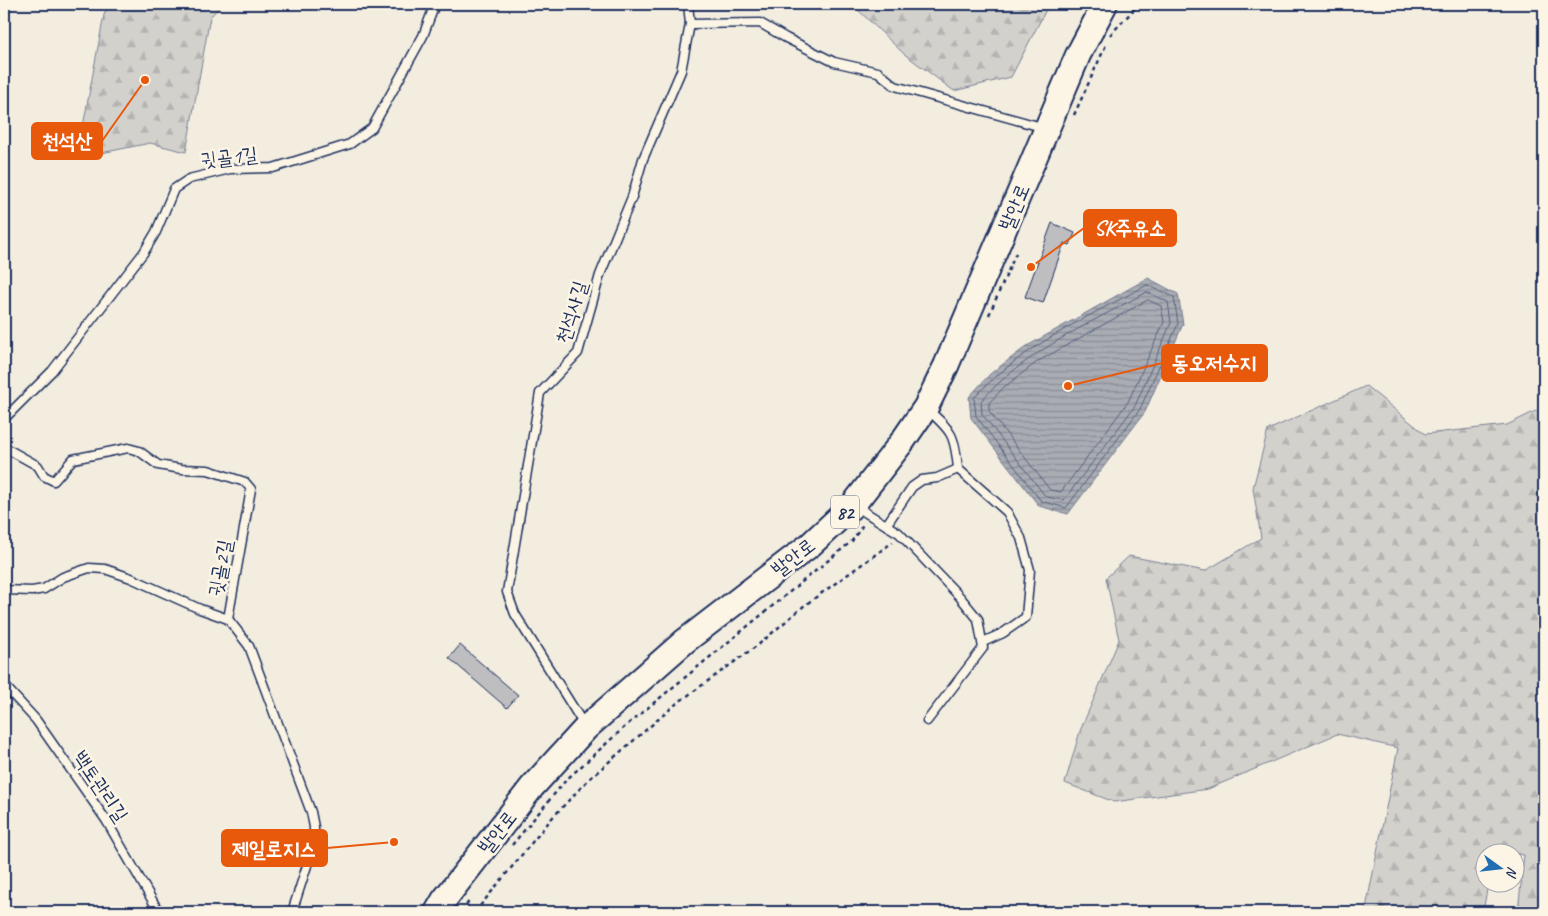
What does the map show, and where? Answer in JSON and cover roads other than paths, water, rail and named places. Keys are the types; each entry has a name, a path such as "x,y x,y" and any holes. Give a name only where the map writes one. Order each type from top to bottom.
{"main road":[{"name":"발안로","path":"437,912 450,892 532,786 586,728 685,641 810,545 861,510 902,442 926,408 970,311 1078,56 1106,4"}],"lane":[{"name":"귓골1길","path":"4,419 52,371 144,252 156,232 174,189 189,179 230,170 273,168 350,144 372,128 423,36 435,4"},
{"name":"천석사길","path":"586,728 515,614 507,592 540,393 578,353 600,275 632,197 643,159 681,71 690,24 688,4"},
{"path":"690,24 760,23 834,62 878,72 895,86 1047,128"},
{"path":"926,408 948,427 956,447 958,469 1007,512 1021,538 1030,570 1026,617 1003,633 983,642"},
{"name":"귓골2길","path":"4,447 38,466 44,476 54,481 73,458 128,448 139,451 158,465 180,469 208,470 245,482 251,489 228,619 249,646 311,812 314,827 314,844 292,912"},
{"path":"887,524 912,487 922,480 937,478 958,469"},
{"path":"861,510 899,533 960,597 978,619 983,648 927,721"},
{"path":"4,590 32,591 44,589 63,577 89,568 105,568 228,619"},
{"name":"백토관리길","path":"4,685 36,720 106,820 160,912"}],"water":[{"path":"1148,278 1178,294 1183,324 1145,412 1068,514 1039,506 971,418 969,397 990,374 1027,346"}],"place":[{"name":"천석산","path":"145,80"},
{"name":"SK주유소","path":"1031,267"},
{"name":"동오저수지","path":"1068,386"},
{"name":"제일로지스","path":"394,842"}]}
